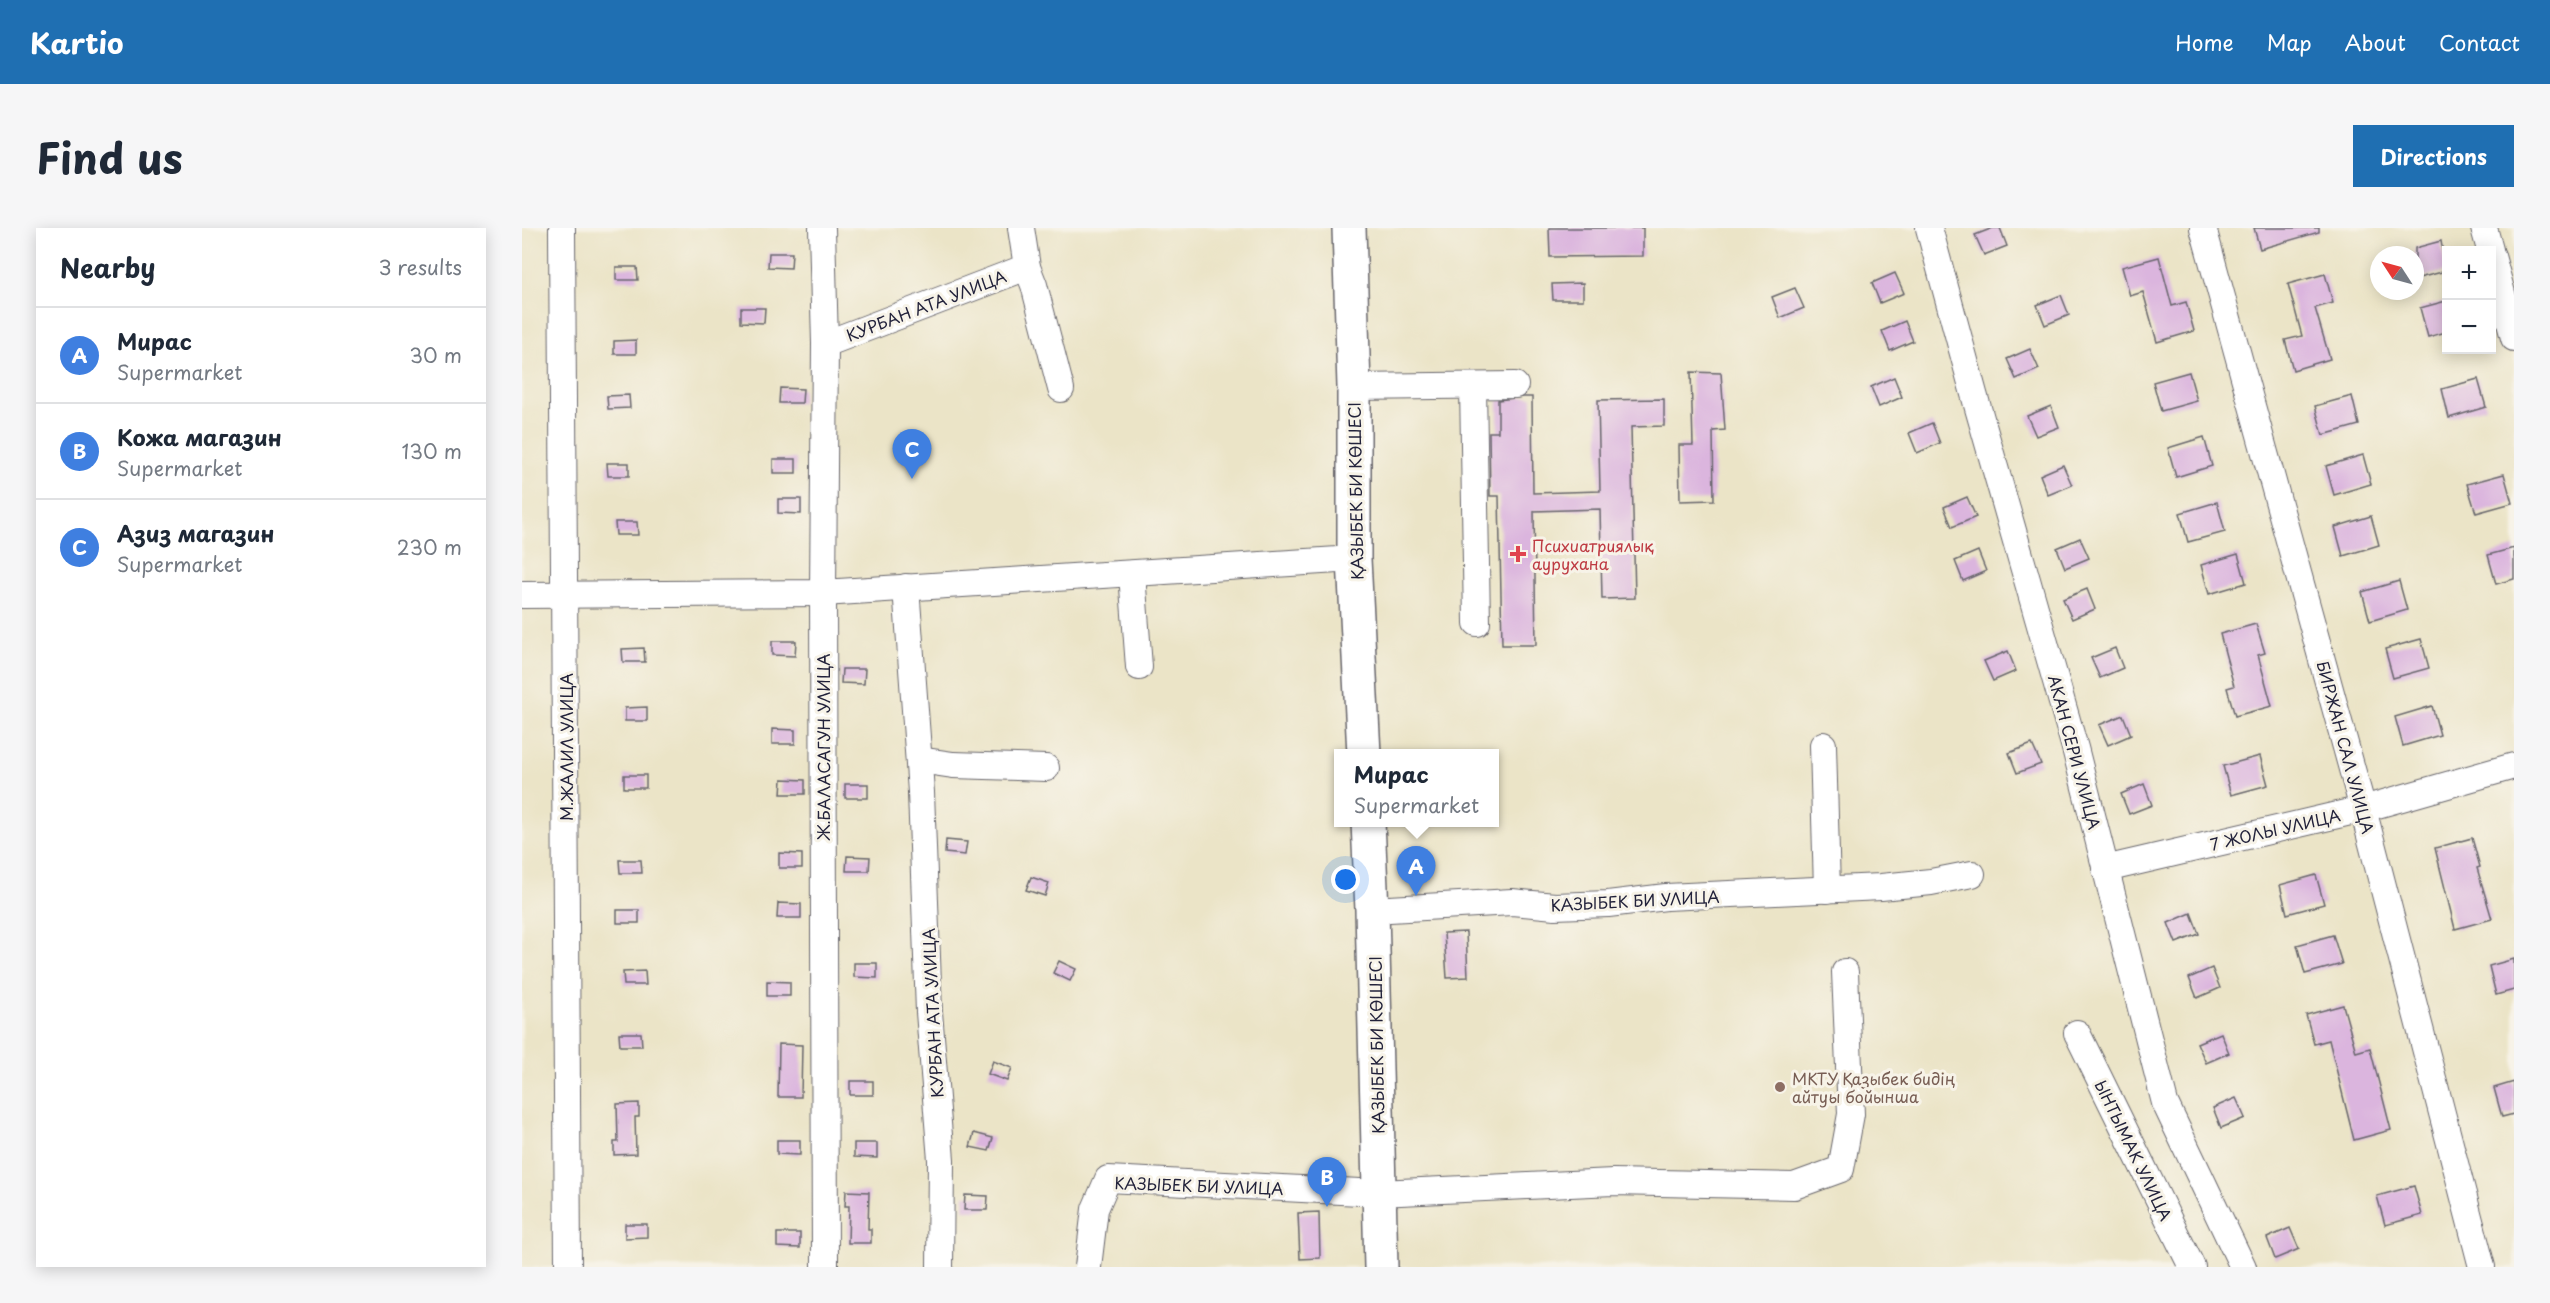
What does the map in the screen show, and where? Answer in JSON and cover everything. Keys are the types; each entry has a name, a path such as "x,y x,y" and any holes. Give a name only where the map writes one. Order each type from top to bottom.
{"main road":[{"name":"ҚАЗЫБЕК БИ КӨШЕСІ","path":"1350,228 1354,387 1354,559 1364,749"},
{"name":"ҚАЗЫБЕК БИ КӨШЕСІ","path":"1368,827 1381,1267"}],"street":[{"name":"М.ЖАЛИЛ УЛИЦА","path":"562,228 568,1267"},
{"name":"Ж.БАЛАСАГУН УЛИЦА","path":"822,228 825,344 823,593 825,1267"},
{"name":"КУРБАН АТА УЛИЦА","path":"1021,228 1027,267 1034,285 1061,389"},
{"name":"АКАН СЕРИ УЛИЦА","path":"1929,228 2075,748 2165,1103 2243,1267"},
{"name":"БИРЖАН САЛ УЛИЦА","path":"2203,228 2363,809 2482,1267"},
{"path":"2484,228 2489,246"},
{"name":"КУРБАН АТА УЛИЦА","path":"825,344 1027,267"},
{"path":"2496,271 2514,338"},
{"path":"1354,387 1515,385"},
{"path":"1473,386 1477,623"},
{"path":"522,595 823,593 1354,559"},
{"path":"1132,573 1139,667"},
{"name":"КУРБАН АТА УЛИЦА","path":"906,587 927,901 929,1012 941,1160 940,1267"},
{"path":"1823,745 1827,890"},
{"path":"919,760 953,765 1046,768"},
{"name":"7 ЖОЛЫ УЛИЦА","path":"2105,869 2363,809 2514,766"},
{"name":"КАЗЫБЕК БИ УЛИЦА","path":"1372,910 1512,902 1555,906 1608,904 1666,897 1827,890 1931,882 1972,874"},
{"path":"1379,1192 1613,1182 1794,1186 1841,1169 1851,1114 1845,972"},
{"name":"ЫНТЫМАК УЛИЦА","path":"2078,1033 2192,1267"},
{"name":"КАЗЫБЕК БИ УЛИЦА","path":"1088,1267 1095,1209 1108,1179 1379,1192"}],"building":[{"path":"1549,228 1643,228 1643,256 1550,257"},
{"path":"1993,228 2000,228 2007,246 1984,255 1975,235"},
{"path":"2254,228 2319,228 2319,232 2260,249"},
{"path":"2441,241 2442,272 2424,277 2422,246"},
{"path":"769,253 792,253 791,268 768,267"},
{"path":"2159,257 2172,306 2186,302 2194,331 2157,342 2143,292 2130,296 2122,267"},
{"path":"616,267 637,267 638,280 616,280"},
{"path":"1895,273 1904,293 1880,303 1872,283"},
{"path":"2325,274 2333,303 2315,308 2330,359 2293,370 2285,340 2302,336 2288,284"},
{"path":"1583,283 1583,300 1553,300 1552,284"},
{"path":"1795,288 1804,308 1780,318 1772,297"},
{"path":"2061,295 2069,315 2045,325 2037,305"},
{"path":"2442,302 2442,333 2428,337 2420,308"},
{"path":"741,308 765,308 764,323 741,322"},
{"path":"1905,321 1913,341 1890,351 1882,331"},
{"path":"636,340 636,354 614,354 614,341"},
{"path":"2030,349 2039,369 2016,379 2007,359"},
{"path":"1691,372 1721,373 1725,430 1713,431 1714,500 1680,501 1679,445 1693,445"},
{"path":"2189,372 2197,401 2161,411 2153,382"},
{"path":"1894,377 1902,397 1879,407 1871,387"},
{"path":"2478,379 2486,407 2449,418 2442,389"},
{"path":"780,388 803,389 802,403 779,403"},
{"path":"629,395 630,408 608,409 607,396"},
{"path":"2352,396 2359,425 2323,435 2315,406"},
{"name":"Психиатриялық аурухана","path":"1532,397 1533,493 1600,491 1598,400 1664,399 1664,426 1631,427 1635,598 1602,599 1600,509 1534,511 1536,645 1502,645 1499,496 1490,496 1489,432 1498,432 1498,400"},
{"path":"2051,406 2059,427 2036,436 2027,416"},
{"path":"1932,423 1940,443 1917,453 1909,433"},
{"path":"2204,437 2212,466 2176,477 2168,448"},
{"path":"2363,455 2371,484 2334,495 2326,466"},
{"path":"773,459 796,459 796,473 773,473"},
{"path":"607,463 629,463 629,476 608,476"},
{"path":"2063,465 2072,485 2048,495 2040,475"},
{"path":"2504,474 2512,503 2476,513 2467,484"},
{"path":"1967,497 1976,517 1952,527 1944,507"},
{"path":"778,499 801,499 801,514 778,513"},
{"path":"2217,502 2225,532 2188,542 2180,513"},
{"path":"2371,516 2379,545 2343,556 2335,527"},
{"path":"615,522 637,522 638,535 616,535"},
{"path":"2080,538 2089,558 2065,568 2057,548"},
{"path":"2514,548 2514,579 2496,584 2488,555"},
{"path":"1978,551 1986,571 1963,581 1955,561"},
{"path":"2238,554 2246,583 2209,594 2201,565"},
{"path":"2399,581 2407,610 2370,621 2362,592"},
{"path":"2087,589 2095,609 2072,619 2063,599"},
{"path":"2256,624 2265,653 2258,655 2272,706 2235,716 2227,688 2234,686 2220,634"},
{"path":"2421,639 2429,668 2393,678 2385,649"},
{"path":"772,641 796,641 795,656 772,655"},
{"path":"644,648 645,662 623,662 622,649"},
{"path":"2115,648 2123,668 2100,678 2091,658"},
{"path":"2008,651 2016,671 1993,681 1984,661"},
{"path":"842,669 865,669 864,684 841,683"},
{"path":"2432,706 2440,735 2403,746 2395,717"},
{"path":"647,707 647,721 625,721 625,708"},
{"path":"2123,715 2131,735 2108,745 2099,725"},
{"path":"772,729 795,730 795,744 772,744"},
{"path":"2032,744 2041,764 2017,773 2009,753"},
{"path":"2260,756 2268,785 2231,795 2223,766"},
{"path":"624,775 646,775 646,788 624,788"},
{"path":"782,779 805,780 805,794 781,794"},
{"path":"845,784 868,784 868,798 845,798"},
{"path":"2144,784 2152,805 2129,814 2121,794"},
{"path":"2472,838 2480,867 2477,868 2492,919 2455,929 2435,848"},
{"path":"946,840 967,842 965,855 945,853"},
{"path":"779,853 802,854 802,868 779,868"},
{"path":"847,856 870,857 869,871 846,871"},
{"path":"619,860 641,860 642,873 620,873"},
{"path":"2316,875 2324,904 2287,914 2280,885"},
{"path":"1031,877 1049,883 1045,896 1026,890"},
{"path":"778,903 801,904 801,918 777,918"},
{"path":"617,910 639,910 639,923 617,923"},
{"path":"2191,913 2199,934 2176,943 2168,923"},
{"path":"1466,932 1468,977 1447,978 1444,933"},
{"path":"2333,935 2342,964 2305,974 2297,945"},
{"path":"2514,959 2514,990 2496,995 2489,966"},
{"path":"1059,961 1076,969 1070,981 1053,973"},
{"path":"854,963 877,963 877,978 854,977"},
{"path":"2212,968 2220,988 2197,998 2189,978"},
{"path":"645,971 646,985 624,985 623,972"},
{"path":"767,981 790,982 790,996 767,996"},
{"path":"2343,1005 2356,1052 2370,1048 2391,1130 2354,1140 2329,1040 2314,1044 2306,1015"},
{"path":"619,1033 641,1033 642,1046 620,1046"},
{"path":"2221,1033 2229,1053 2206,1063 2197,1043"},
{"path":"779,1044 802,1045 801,1097 778,1097"},
{"path":"993,1061 1012,1068 1007,1081 988,1074"},
{"path":"850,1081 873,1081 873,1095 850,1095"},
{"path":"2514,1082 2514,1114 2502,1117 2494,1088"},
{"path":"2236,1098 2245,1118 2221,1128 2213,1108"},
{"path":"639,1103 639,1117 635,1117 636,1154 614,1155 614,1142 618,1142 617,1104"},
{"path":"974,1133 993,1138 989,1151 970,1147"},
{"path":"777,1140 800,1140 800,1155 777,1154"},
{"path":"854,1143 877,1143 877,1158 854,1157"},
{"path":"2414,1186 2422,1215 2385,1225 2377,1196"},
{"path":"846,1191 869,1192 868,1229 871,1229 871,1243 848,1243 849,1206 845,1206"},
{"path":"965,1195 988,1196 987,1210 964,1210"},
{"path":"1319,1212 1320,1258 1300,1259 1298,1213"},
{"path":"625,1224 647,1224 647,1237 625,1238"},
{"path":"2290,1228 2299,1249 2275,1259 2267,1238"},
{"path":"777,1233 800,1233 800,1248 777,1247"}],"place":[{"name":"Азиз магазин","path":"912,479"},
{"name":"Психиатриялық аурухана","path":"1518,554"},
{"name":"Мирас","path":"1416,896"},
{"name":"МКТУ Қазыбек бидің айтуы бойынша","path":"1780,1087"},
{"name":"Кожа магазин","path":"1327,1207"}]}
